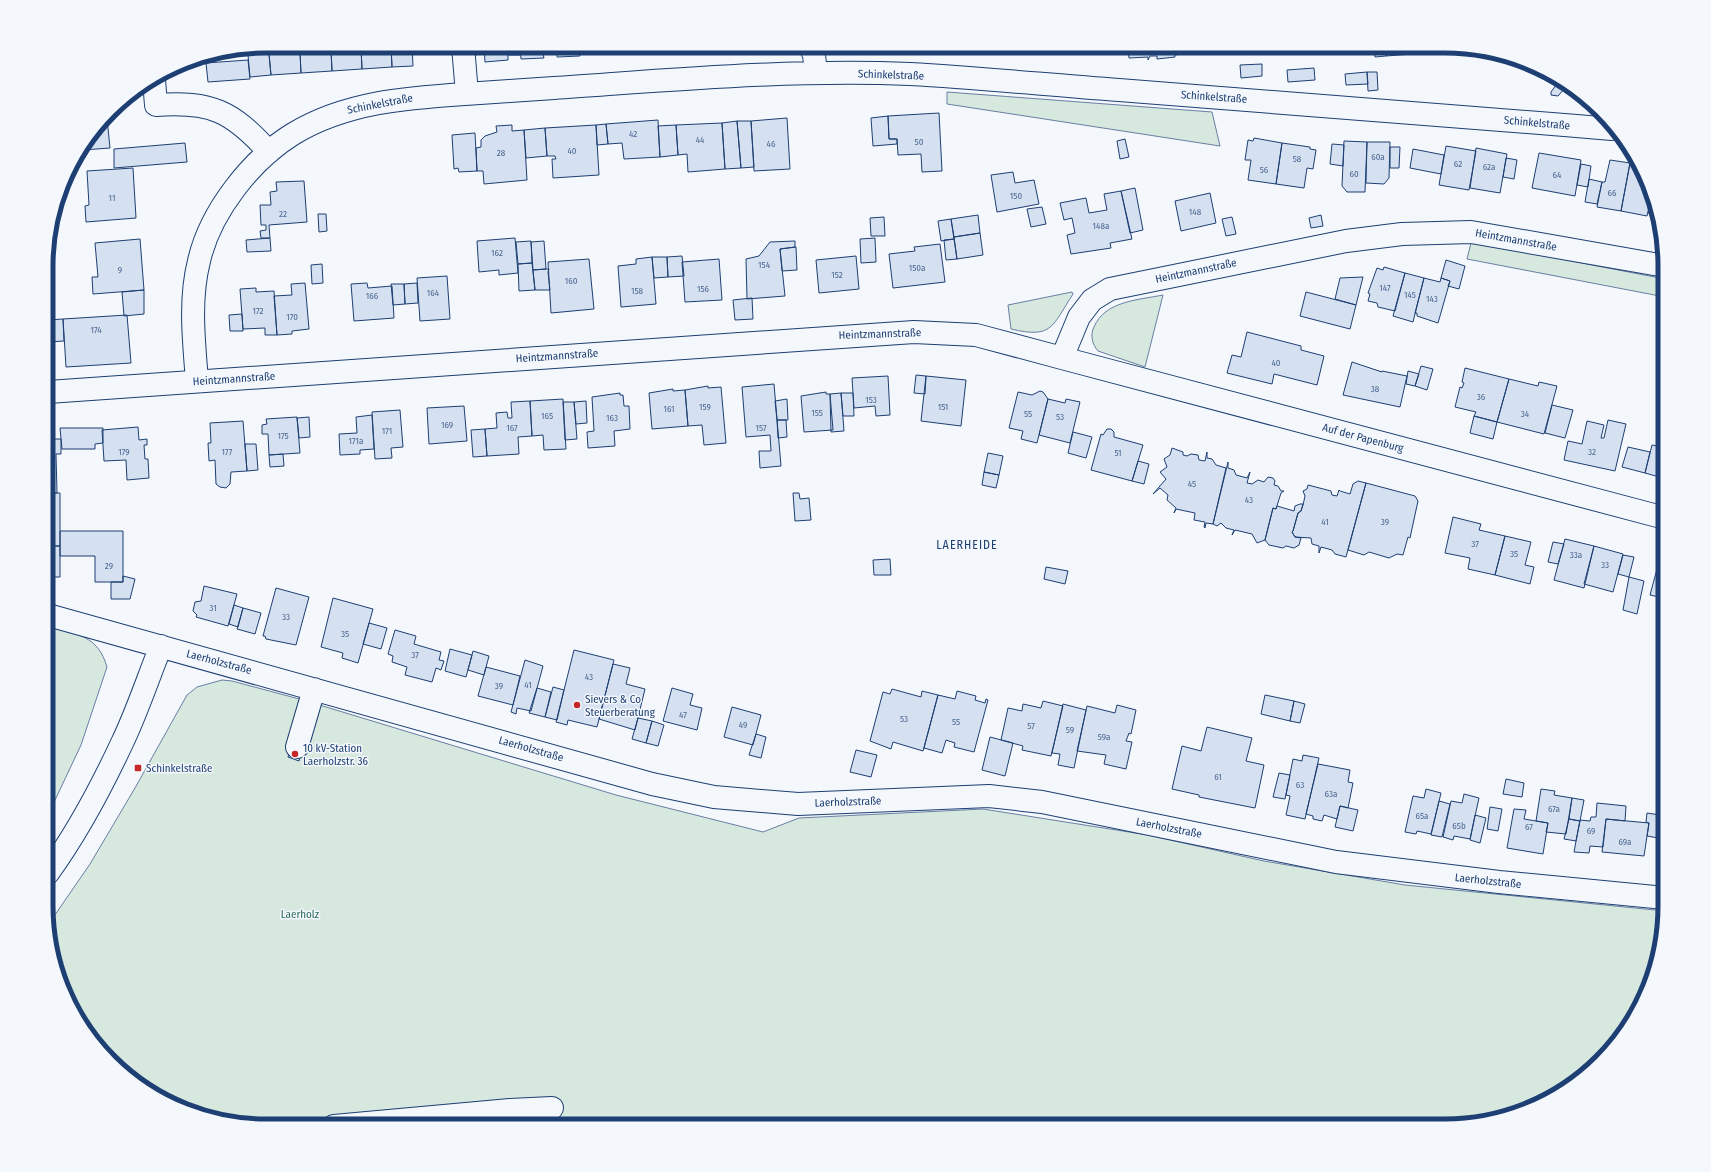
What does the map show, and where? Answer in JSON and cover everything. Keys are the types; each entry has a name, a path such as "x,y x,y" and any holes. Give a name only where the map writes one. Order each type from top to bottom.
{"street":[{"path":"463,53 467,94"},
{"path":"813,53 816,73"},
{"name":"Schinkelstraße","path":"197,382 192,316 198,262 207,236 228,197 248,172 269,152 292,134 318,121 350,109 406,98 728,76 816,73 917,75 1607,129"},
{"path":"154,85 156,104 184,103 205,106 222,112 252,133 269,152"},
{"name":"Heintzmannstraße","path":"53,392 914,332 976,335 1062,358 1079,317 1092,300 1110,289 1346,241 1402,234 1472,232 1658,265"},
{"name":"Auf der Papenburg","path":"1062,358 1658,516"},
{"name":"Laerholzstraße","path":"53,617 314,688 652,784 714,797 798,804 989,796 1019,799 1042,802 1336,862 1499,882 1658,897"},
{"path":"53,866 106,776 123,742 161,646"},
{"path":"297,747 314,688"},
{"path":"489,1119 511,1118 552,1108"}],"green space":[{"path":"947,92 1212,112 1220,146 947,104"},
{"path":"1471,243 1504,248 1658,278 1658,296 1467,259"},
{"path":"1072,292 1073,294 1055,322 1044,331 1025,332 1011,329 1008,305"},
{"path":"1163,295 1145,367 1098,351 1093,342 1092,333 1099,318 1114,307 1123,303"},
{"path":"53,627 77,634 92,642 103,656 107,667 81,745 53,804"},
{"name":"Laerholz","path":"222,680 232,681 303,700 616,795 763,832 799,818 983,809 1148,835 1264,861 1405,885 1658,910 1654,947 1647,974 1636,1000 1614,1036 1596,1057 1563,1083 1526,1103 1500,1112 1459,1119 556,1119 557,1099 316,1119 252,1119 225,1115 198,1108 172,1097 136,1075 115,1057 89,1024 69,987 60,961 53,920 53,918 90,864 187,695 197,687"}],"building":[{"path":"300,53 331,53 332,71 301,73"},
{"path":"300,53 301,73 271,75 269,54"},
{"path":"331,53 361,53 362,69 332,71"},
{"path":"361,53 391,53 392,67 362,69"},
{"path":"391,53 412,53 413,66 392,67"},
{"path":"473,53 484,53 484,54 473,55"},
{"path":"484,53 520,53 520,55 508,55 508,60 485,62"},
{"path":"521,53 556,53 543,54 544,58 521,59"},
{"path":"557,53 580,53 580,56 557,57"},
{"path":"593,53 615,53 593,54"},
{"path":"1129,53 1175,53 1175,57 1157,59 1157,56 1150,56 1148,60 1148,57 1129,58"},
{"path":"1175,53 1187,53 1175,55"},
{"path":"1375,53 1386,53 1386,56 1375,57"},
{"path":"1386,53 1425,53 1386,56"},
{"path":"269,54 271,75 250,77 248,55"},
{"path":"248,60 250,79 208,82 206,63"},
{"path":"1262,64 1262,76 1241,78 1240,65"},
{"path":"1314,68 1315,80 1288,82 1287,70"},
{"path":"1367,72 1368,84 1346,85 1345,74"},
{"path":"1367,72 1377,72 1378,90 1368,91"},
{"path":"1556,85 1564,89 1558,96 1551,95 1551,92"},
{"path":"939,113 942,171 922,172 921,154 898,155 897,139 889,139 888,116"},
{"path":"888,116 889,139 897,139 897,144 873,146 871,118"},
{"path":"787,118 790,169 754,171 751,121"},
{"path":"658,120 660,157 624,159 622,143 608,144 606,124"},
{"path":"737,121 741,168 725,169 722,123"},
{"path":"737,121 751,121 754,167 741,168"},
{"path":"722,123 725,169 688,172 687,154 678,155 676,125"},
{"path":"108,124 110,148 88,150"},
{"path":"606,124 608,144 597,145 596,125"},
{"path":"512,125 512,131 524,130 527,180 484,184 483,171 477,171 476,148 481,147 481,140 485,136 497,132 496,126"},
{"path":"596,125 599,175 553,178 552,159 556,159 555,156 547,156 545,128"},
{"path":"676,125 678,155 660,157 658,126"},
{"path":"545,128 547,156 526,158 524,130"},
{"path":"475,133 477,171 459,172 458,168 454,169 452,135"},
{"path":"1254,138 1282,143 1276,184 1248,180 1251,160 1245,160 1248,140 1253,141"},
{"path":"1125,139 1129,157 1120,159 1117,141"},
{"path":"1344,141 1367,142 1365,192 1347,192 1342,186"},
{"path":"1367,142 1390,142 1389,178 1384,184 1366,183"},
{"path":"185,143 187,162 114,168 114,149"},
{"path":"1282,143 1310,147 1310,149 1316,150 1313,169 1307,168 1304,188 1276,184"},
{"path":"1332,144 1344,145 1343,166 1330,164"},
{"path":"1446,146 1476,151 1469,190 1439,185"},
{"path":"1390,147 1400,147 1399,168 1390,168"},
{"path":"1476,148 1507,154 1500,193 1470,188"},
{"path":"1413,149 1444,155 1441,174 1410,168"},
{"path":"1539,153 1581,160 1575,196 1532,188"},
{"path":"1506,158 1517,160 1514,179 1503,177"},
{"path":"1610,160 1630,163 1621,211 1597,207 1602,182 1605,182"},
{"path":"1630,163 1642,185 1649,206 1647,216 1621,211"},
{"path":"1581,164 1591,166 1588,187 1577,185"},
{"path":"133,168 136,218 86,222 85,206 89,205 87,171"},
{"path":"1013,172 1015,183 1034,180 1039,204 997,212 991,175"},
{"path":"1589,179 1602,182 1597,204 1585,202"},
{"path":"304,181 307,222 269,225 270,238 261,238 260,231 266,230 266,225 261,225 260,205 271,205 270,192 277,191 276,182"},
{"path":"1135,188 1143,230 1130,233 1121,191"},
{"path":"1121,191 1132,239 1110,243 1111,248 1071,254 1067,235 1075,233 1072,218 1064,220 1060,203 1086,198 1089,213 1107,210 1104,194"},
{"path":"1210,193 1216,223 1181,231 1175,201"},
{"path":"1650,206 1652,214 1648,213"},
{"path":"1042,207 1046,224 1031,227 1027,209"},
{"path":"318,214 326,214 327,231 319,232"},
{"path":"978,215 980,233 954,237 951,219"},
{"path":"1321,215 1323,226 1311,228 1309,218"},
{"path":"884,217 885,236 871,236 870,218"},
{"path":"1232,217 1236,234 1226,236 1222,219"},
{"path":"951,219 954,239 941,241 938,221"},
{"path":"980,233 983,255 957,259 954,237"},
{"path":"270,238 271,251 247,252 246,240"},
{"path":"515,238 518,273 499,275 499,270 479,272 477,241"},
{"path":"875,238 876,262 861,263 860,239"},
{"path":"140,239 144,290 93,294 92,277 98,277 95,243"},
{"path":"954,239 957,259 946,260 944,240"},
{"path":"531,241 532,263 518,264 516,242"},
{"path":"544,241 546,269 533,270 531,242"},
{"path":"795,241 795,247 780,249 785,296 747,299 746,259 759,256 770,242"},
{"path":"940,244 945,282 893,288 889,254 915,251 914,247"},
{"path":"796,247 797,270 782,271 780,249"},
{"path":"682,256 684,276 668,277 667,257"},
{"path":"856,256 859,289 819,293 816,260"},
{"path":"652,257 667,257 668,277 654,278"},
{"path":"652,257 656,304 621,307 618,266 636,264 636,259"},
{"path":"589,259 594,309 551,313 548,262"},
{"path":"719,259 722,300 685,302 682,262"},
{"path":"1446,260 1465,266 1459,289 1448,286 1450,281 1441,278"},
{"path":"532,263 535,290 519,291 518,264"},
{"path":"322,264 323,283 312,284 311,265"},
{"path":"1384,267 1405,273 1395,311 1378,307 1377,303 1368,301 1370,294 1368,293 1377,268 1383,270"},
{"path":"549,269 550,290 535,290 533,270"},
{"path":"1405,273 1424,278 1413,322 1393,316"},
{"path":"447,276 450,319 420,321 417,278"},
{"path":"1363,277 1356,305 1335,299 1340,278"},
{"path":"1424,278 1440,282 1441,278 1450,281 1438,323 1417,316 1417,313 1415,313"},
{"path":"305,283 309,329 292,331 292,334 277,335 274,296 292,295 291,284"},
{"path":"367,283 368,288 392,286 394,318 354,321 351,284"},
{"path":"417,283 418,303 405,304 404,284"},
{"path":"391,284 404,284 405,304 393,305"},
{"path":"256,288 256,292 274,291 277,335 265,335 265,328 243,329 240,289"},
{"path":"144,290 144,314 124,316 122,292"},
{"path":"1306,292 1356,305 1350,329 1300,316"},
{"path":"752,298 753,319 735,320 733,300"},
{"path":"242,314 243,331 230,331 229,315"},
{"path":"127,315 131,363 66,367 63,319"},
{"path":"63,319 64,341 53,342 53,320"},
{"path":"1247,332 1301,346 1301,350 1324,356 1317,385 1274,374 1272,384 1227,373 1232,355 1241,357"},
{"path":"1352,362 1382,372 1407,376 1400,407 1343,395"},
{"path":"1421,366 1433,369 1427,390 1415,386"},
{"path":"1465,368 1509,379 1497,422 1474,416 1476,412 1455,407 1460,387 1462,388 1464,383 1462,382"},
{"path":"1408,371 1419,374 1415,386 1406,384"},
{"path":"916,375 926,376 925,394 914,393"},
{"path":"888,376 890,415 876,416 875,406 854,408 852,378"},
{"path":"926,376 966,380 961,426 921,421"},
{"path":"1509,379 1538,386 1539,382 1557,386 1544,434 1497,422"},
{"path":"774,384 781,466 760,468 759,451 771,451 770,435 746,437 742,387"},
{"path":"708,386 708,388 721,387 726,443 704,445 702,425 688,426 685,390"},
{"path":"673,389 673,391 685,390 688,426 652,429 649,393"},
{"path":"1040,391 1043,392 1048,399 1037,443 1021,439 1023,431 1009,428 1018,392 1032,395"},
{"path":"826,392 826,394 830,394 833,430 804,432 801,396"},
{"path":"620,393 620,395 623,395 624,406 629,406 630,429 614,431 615,446 588,448 587,432 594,431 592,397"},
{"path":"841,393 853,393 854,416 843,416"},
{"path":"841,393 844,431 831,432 830,394"},
{"path":"563,399 566,449 544,450 543,435 532,436 530,401"},
{"path":"787,399 788,420 777,420 775,401"},
{"path":"1048,399 1065,403 1066,399 1080,402 1070,443 1039,435"},
{"path":"530,401 532,436 518,437 519,454 487,456 485,429 497,428 496,413 507,412 508,418 512,418 511,402"},
{"path":"586,401 587,423 576,424 574,402"},
{"path":"563,402 574,402 577,439 565,440"},
{"path":"1552,405 1573,410 1565,438 1545,433"},
{"path":"464,406 467,441 429,444 427,408"},
{"path":"400,410 403,447 391,448 392,458 375,459 372,412"},
{"path":"372,415 374,449 360,450 360,454 340,455 339,434 357,433 356,417"},
{"path":"1474,416 1497,422 1493,439 1470,433"},
{"path":"297,417 300,453 269,455 268,434 262,434 262,425 267,424 266,419"},
{"path":"309,417 310,437 299,438 297,418"},
{"path":"777,420 786,420 787,437 778,438"},
{"path":"1608,420 1626,424 1615,471 1564,460 1568,441 1582,444 1587,421 1604,425 1601,438 1604,438"},
{"path":"243,421 247,471 231,472 230,484 226,488 220,487 216,484 215,460 209,461 208,443 211,443 210,423"},
{"path":"138,427 139,440 147,439 147,445 144,445 145,459 148,459 149,478 127,480 126,460 104,461 102,430"},
{"path":"60,428 103,428 103,443 95,444 95,449 62,449"},
{"path":"485,429 487,456 473,457 471,430"},
{"path":"1107,429 1111,429 1114,432 1114,437 1143,445 1132,481 1091,470 1101,434 1103,435"},
{"path":"1073,432 1092,437 1086,458 1068,453"},
{"path":"53,439 61,439 61,454 56,454 57,493 53,493"},
{"path":"245,444 256,444 258,470 247,471"},
{"path":"1652,445 1658,446 1658,477 1645,473"},
{"path":"1628,447 1650,452 1645,473 1622,467"},
{"path":"1172,448 1183,452 1183,455 1198,455 1199,460 1205,461 1207,452 1207,458 1212,459 1216,465 1226,468 1213,524 1206,523 1205,528 1205,522 1194,520 1195,513 1176,509 1174,513 1176,508 1167,500 1168,495 1160,488 1153,494 1166,479 1160,472 1167,467 1164,459 1170,455"},
{"path":"988,453 1003,456 999,475 984,472"},
{"path":"283,454 284,466 270,467 269,455"},
{"path":"1138,461 1149,464 1144,484 1132,481"},
{"path":"1228,462 1228,468 1234,470 1236,475 1247,478 1250,472 1247,483 1252,484 1258,480 1264,482 1268,477 1273,478 1275,481 1274,485 1278,486 1281,491 1284,491 1281,493 1276,509 1273,508 1265,540 1257,543 1252,534 1235,530 1232,535 1234,530 1226,528 1221,523 1217,526 1213,524"},
{"path":"984,472 999,475 996,488 982,485"},
{"path":"1358,481 1366,483 1346,557 1335,554 1332,550 1321,547 1319,553 1319,546 1312,544 1311,538 1295,537 1292,532 1298,513 1301,511 1303,505 1305,496 1303,491 1307,489 1308,485 1331,491 1332,495 1337,496 1339,490 1350,494 1353,484"},
{"path":"1366,483 1415,496 1418,501 1410,538 1408,537 1403,555 1397,554 1389,558 1369,552 1364,555 1348,550"},
{"path":"53,493 60,493 60,546 53,546"},
{"path":"793,493 799,493 800,499 809,498 811,520 795,521"},
{"path":"1303,504 1301,511 1298,513 1292,532 1295,537 1301,538 1299,545 1294,548 1286,546 1283,548 1269,545 1265,540 1273,508 1276,509 1277,506 1294,511 1295,506"},
{"path":"1453,517 1481,524 1479,530 1505,536 1495,575 1468,569 1470,558 1445,553"},
{"path":"60,531 123,531 123,582 95,582 95,556 60,556"},
{"path":"1505,536 1531,542 1525,565 1534,567 1530,584 1495,575"},
{"path":"1565,539 1594,546 1584,588 1554,580"},
{"path":"1553,542 1564,544 1558,564 1548,562"},
{"path":"53,546 60,546 60,577 53,577"},
{"path":"1594,546 1623,554 1613,592 1584,584"},
{"path":"1623,555 1634,557 1629,577 1618,574"},
{"path":"890,559 891,575 874,575 873,560"},
{"path":"1658,565 1658,597 1650,595"},
{"path":"1046,567 1068,571 1065,584 1044,579"},
{"path":"123,576 135,579 130,599 111,599 111,582 123,582"},
{"path":"1629,577 1644,581 1637,614 1623,610"},
{"path":"204,586 237,594 228,626 196,617 197,615 193,611 195,602 201,601"},
{"path":"276,588 309,597 296,645 266,639 265,636 263,636"},
{"path":"333,598 373,609 358,663 342,658 343,653 321,647"},
{"path":"234,605 243,608 238,627 229,624"},
{"path":"243,608 261,613 255,634 237,629"},
{"path":"369,623 387,628 381,649 363,644"},
{"path":"395,630 416,636 414,644 441,652 439,660 444,661 441,670 436,668 432,682 405,675 407,667 392,662 393,656 388,654"},
{"path":"450,649 472,655 466,677 445,671"},
{"path":"574,650 614,660 597,727 568,720 567,725 556,722"},
{"path":"473,651 489,656 484,675 468,670"},
{"path":"525,660 543,666 531,711 517,708 516,714 511,712"},
{"path":"613,664 630,668 626,684 645,689 635,730 599,719"},
{"path":"486,667 520,676 513,705 478,696"},
{"path":"553,687 564,690 557,720 545,717"},
{"path":"537,688 551,692 545,717 529,713"},
{"path":"672,688 693,694 690,705 702,708 697,730 663,721"},
{"path":"892,689 921,697 922,691 938,695 923,751 893,742 891,749 870,741 883,692 890,694"},
{"path":"957,691 976,696 975,700 985,703 986,699 988,700 974,752 954,747 955,743 946,740 942,753 924,748 938,695 955,699"},
{"path":"1265,695 1294,701 1290,721 1261,714"},
{"path":"1043,701 1063,706 1051,756 1022,750 1023,746 1001,740 1008,708 1022,711 1023,704 1041,708"},
{"path":"1294,701 1305,704 1300,723 1290,721"},
{"path":"1063,704 1086,710 1074,768 1058,765 1060,754 1052,753"},
{"path":"1117,705 1136,710 1131,734 1129,733 1126,741 1132,742 1126,769 1104,764 1106,755 1077,751 1087,706 1115,713"},
{"path":"732,707 761,715 753,745 724,737"},
{"path":"638,718 652,721 646,743 632,739"},
{"path":"652,721 664,725 658,746 646,743"},
{"path":"1207,727 1252,738 1246,761 1264,765 1255,808 1199,797 1199,795 1172,789 1182,746 1201,751"},
{"path":"756,734 766,737 761,758 749,755"},
{"path":"990,737 1013,743 1005,776 982,770"},
{"name":"10 kV-Station Laerholzstr. 36","path":"291,746 302,750 299,761 288,757"},
{"path":"856,750 877,755 871,777 850,772"},
{"path":"1303,755 1319,758 1305,819 1286,815 1290,796 1286,795 1293,759 1302,761"},
{"path":"1318,764 1350,770 1348,782 1353,783 1348,808 1340,806 1337,819 1324,815 1322,821 1313,819 1313,816 1306,814"},
{"path":"1279,773 1290,775 1285,799 1273,797"},
{"path":"1506,779 1524,783 1522,797 1503,794"},
{"path":"1426,789 1441,793 1431,834 1417,831 1416,834 1405,832 1413,796 1424,798"},
{"path":"1541,789 1555,791 1554,795 1572,798 1566,834 1546,832 1548,823 1536,821"},
{"path":"1464,794 1479,798 1470,839 1454,836 1453,840 1443,837 1451,801 1462,803"},
{"path":"1572,798 1584,800 1580,821 1569,819"},
{"path":"1439,801 1450,804 1442,837 1431,835"},
{"path":"1597,803 1626,806 1625,821 1606,819 1603,847 1590,846 1589,853 1574,852 1580,820 1590,821 1591,817 1596,817"},
{"path":"1340,806 1358,810 1353,831 1335,827"},
{"path":"1490,807 1502,809 1498,831 1487,829"},
{"path":"1514,809 1526,810 1524,819 1548,823 1543,854 1507,848"},
{"path":"1647,813 1658,815 1658,838 1647,836 1649,823 1646,822"},
{"path":"1475,815 1486,818 1480,843 1470,840"},
{"path":"1569,819 1580,821 1576,841 1564,839"},
{"path":"1606,819 1649,823 1644,856 1602,852"}],"place":[{"name":"Sievers & Co Steuerberatung","path":"577,705"},
{"name":"10 kV-Station Laerholzstr. 36","path":"295,754"},
{"name":"Schinkelstraße","path":"138,768"}],"district":[{"name":"LAERHEIDE","path":"967,545"}]}
